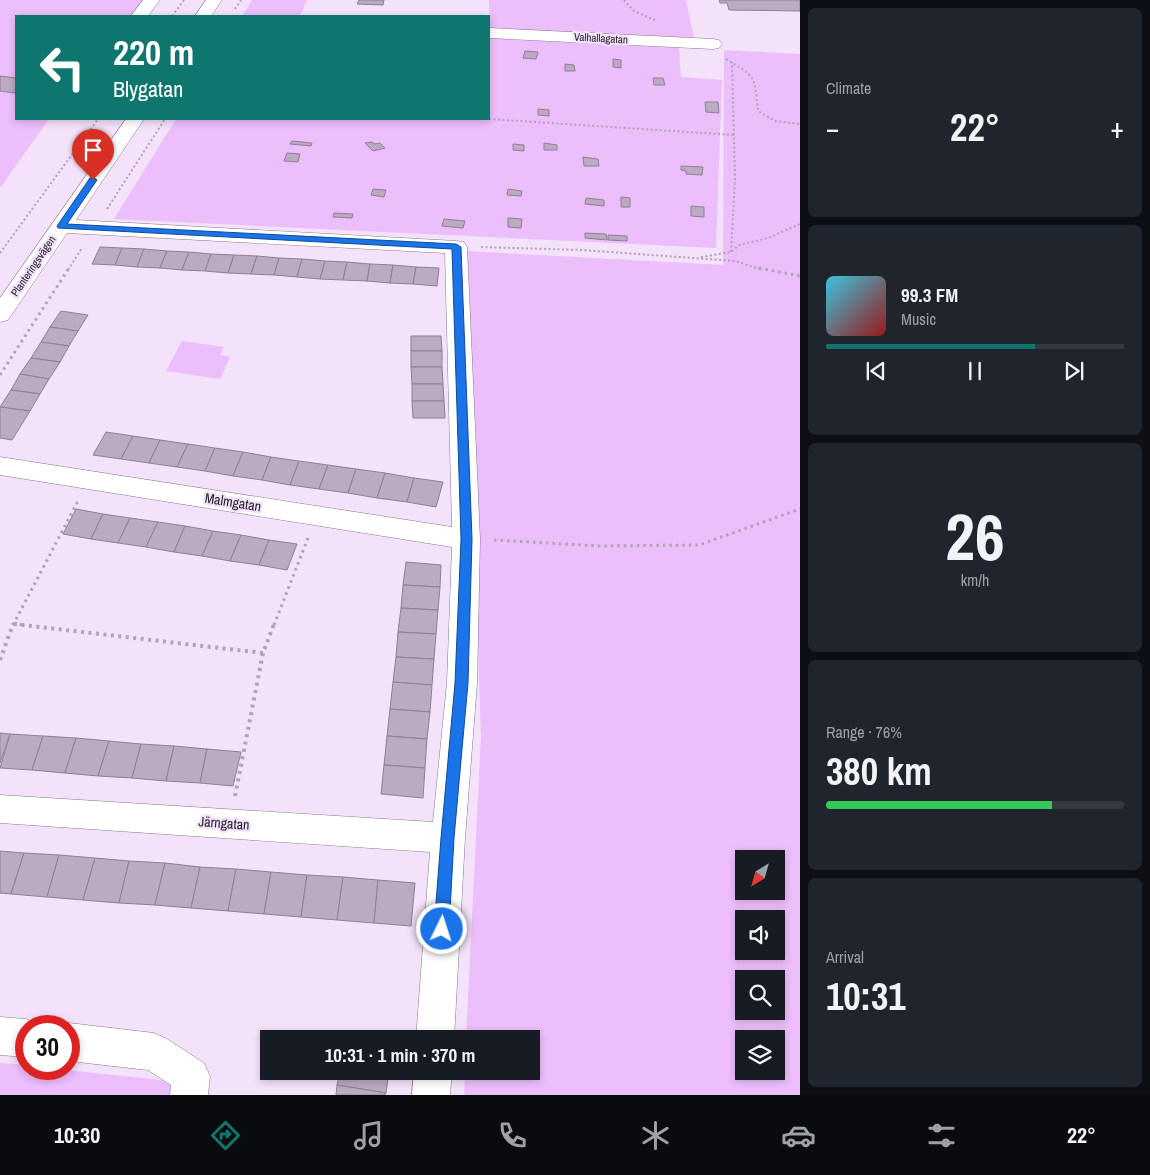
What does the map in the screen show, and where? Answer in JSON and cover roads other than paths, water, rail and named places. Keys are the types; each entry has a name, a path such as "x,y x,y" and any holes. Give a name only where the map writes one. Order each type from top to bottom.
{"street":[{"path":"140,15 152,0"},
{"path":"204,15 214,0"},
{"name":"Valhallagatan","path":"490,33 713,44"},
{"name":"Planteringsvägen","path":"0,315 134,120"},
{"path":"61,226 456,247 466,539 462,683 448,838 436,1030"},
{"name":"Malmgatan","path":"0,466 466,539"},
{"name":"Järngatan","path":"0,809 448,838"},
{"path":"0,1036 15,1037"},
{"path":"80,1043 154,1052 191,1076 189,1095"},
{"path":"431,1095 432,1080"}]}
